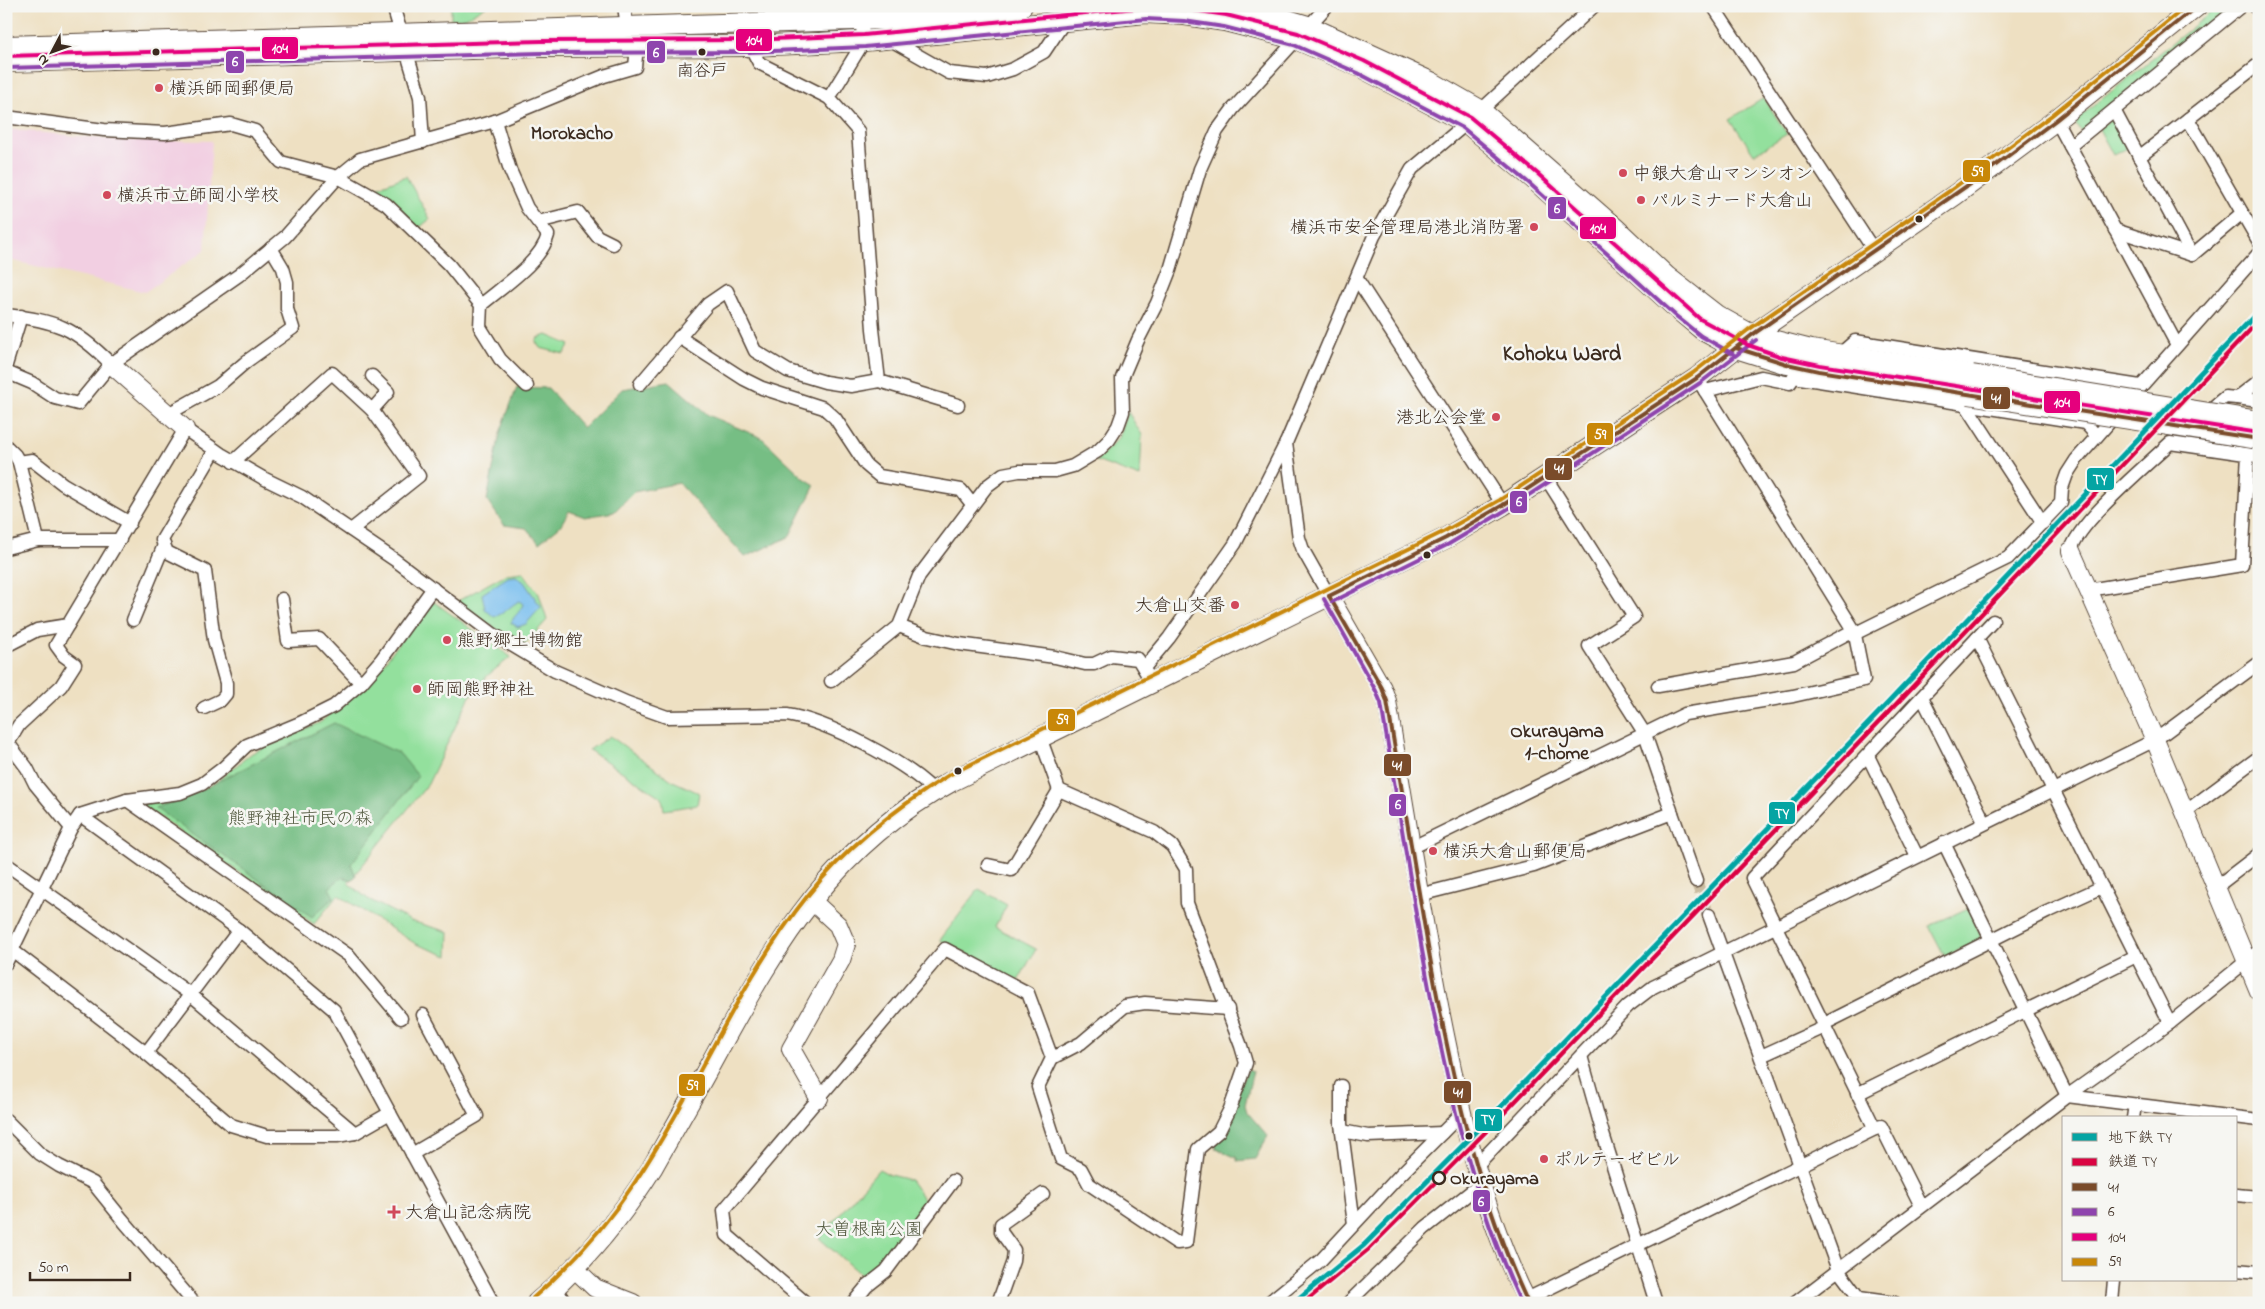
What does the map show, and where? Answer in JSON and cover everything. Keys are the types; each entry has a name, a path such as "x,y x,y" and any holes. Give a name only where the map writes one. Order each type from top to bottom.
{"main road":[{"path":"6,62 404,42 861,13 1022,6"},
{"path":"1241,6 1302,33 1431,82 1615,228 1667,277 1716,315 1752,336 1783,345 1839,355 1969,391 2255,450"},
{"path":"536,1303 560,1295 575,1269 608,1232 643,1183 766,965 811,900 857,850 897,816 934,791 1040,737 1147,676 1329,596 1446,538 1504,505 1701,384 1736,348 1984,174 2056,120 2197,6"},
{"path":"6,46 404,42 750,46 889,39 1138,14 1185,15 1302,33"},
{"path":"1473,117 1534,179 1686,316 1704,331 1736,348 1801,367 1969,391 2259,421"}],"street":[{"path":"393,6 420,97 423,142"},
{"path":"624,6 627,27"},
{"path":"831,681 847,666 899,626 918,576 987,486 1004,474 1019,471 1055,471 1073,466 1098,451 1109,440 1118,426 1123,412 1122,378 1138,340 1158,303 1170,270 1200,169 1216,131 1233,109 1327,6"},
{"path":"1147,676 1168,638 1235,544 1286,443 1374,236 1412,169 1473,117 1594,6"},
{"path":"1713,6 1875,252"},
{"path":"2070,146 2241,6"},
{"path":"2255,6 2259,11"},
{"path":"829,98 864,41 861,13"},
{"path":"889,39 949,73 987,77 1013,69 1044,52 1064,22"},
{"path":"6,372 32,383 55,398 78,404 111,364 239,275 285,237 338,177 360,159 495,121 604,76 635,67 638,46"},
{"path":"750,46 758,63 829,98 858,131 861,149 873,330 879,381"},
{"path":"2139,156 2259,64"},
{"path":"2114,110 2192,255"},
{"path":"6,117 104,130 165,133 231,124 255,131 281,162 338,177 386,204 449,265 481,305 480,327 500,359 527,386"},
{"path":"2188,119 2259,242"},
{"path":"2056,120 2177,344"},
{"path":"481,305 535,259 546,246 548,235 527,208 510,170 495,121"},
{"path":"538,222 578,212 597,236 613,244"},
{"path":"2192,255 2242,213"},
{"path":"2115,230 2192,255"},
{"path":"168,414 218,386 247,361 293,328 287,309 287,282 283,268 271,248"},
{"path":"1658,686 1794,662 2008,558 2061,503 2062,488 2067,474 2097,436 2259,252"},
{"path":"1357,279 1504,505"},
{"path":"640,384 708,304 726,292 755,351 774,364 800,375 825,382 851,386 879,381 958,405"},
{"path":"6,314 55,323 87,340 111,364 185,429 233,462 302,497 433,588 493,634 555,671 650,712 667,717 787,715 799,717 860,742 916,775 934,791"},
{"path":"6,365 21,316"},
{"path":"678,337 713,357 744,379 762,388 824,408 836,418 866,465 879,476 961,490 972,504"},
{"path":"1839,355 1855,341 2140,386"},
{"path":"233,462 332,373 372,410 419,476 352,530"},
{"path":"372,376 388,392 372,410"},
{"path":"1411,848 1686,714 1793,696 1864,680 1855,632 1701,384 1761,377 1790,382 1794,378 1969,391 2085,423 2097,436"},
{"path":"2236,398 2259,381"},
{"path":"1969,391 2043,523"},
{"path":"2259,401 2225,397 2170,443 2091,519 2076,536 2071,551 2155,740 2216,887 2252,956 2259,992"},
{"path":"71,828 35,784 27,768 8,743 19,725 61,686 75,664 64,656 56,644 185,429"},
{"path":"1286,443 1299,538 1303,550 1382,688 1387,701 1419,894 1447,1045 1462,1113 1498,1232 1527,1301 1637,1244 1881,1126 1921,1206"},
{"path":"2088,590 2242,565 2255,450 2170,443"},
{"path":"6,446 16,455 19,462 38,540"},
{"path":"204,708 221,700 226,694 226,683 214,640 205,571 166,552 162,540 215,450"},
{"path":"19,462 32,460 63,484 130,523"},
{"path":"1546,478 1634,617 1590,646 1645,734 1696,881"},
{"path":"6,548 38,540 120,540"},
{"path":"133,620 164,545"},
{"path":"390,1113 355,1133 337,1136 267,1136 231,1124 146,1053 8,958 71,828 80,815 127,800 180,793 202,784 223,768 247,745 300,723 334,706 361,683 381,660 433,588"},
{"path":"282,599 288,641 319,639 361,683"},
{"path":"1874,1129 1752,878 1993,621"},
{"path":"6,646 37,630 68,625"},
{"path":"899,626 927,637 959,644 1055,657 1086,664 1094,664 1112,656 1138,659 1147,676"},
{"path":"1977,638 2170,1023"},
{"path":"1477,1165 1628,1006 1653,987 2155,740 2259,664"},
{"path":"1922,698 1985,823"},
{"path":"1040,737 1059,790 1154,832 1172,846 1186,869 1187,903 1228,1009 1246,1063 1230,1109 1219,1130 1198,1149 1186,1242 1176,1243 1089,1184 1081,1169 1061,1159 1038,1087 1052,1058 1081,1043 1125,1006 1145,1003 1228,1009"},
{"path":"1868,756 1917,856"},
{"path":"2185,812 2259,756"},
{"path":"988,865 1011,870 1059,790"},
{"path":"127,800 348,955 402,1018"},
{"path":"1419,894 1534,866 1672,813"},
{"path":"80,815 239,930 334,1010 493,1303"},
{"path":"1944,843 2067,1096"},
{"path":"2216,887 2259,854"},
{"path":"6,864 190,994 355,1133"},
{"path":"1761,1056 2102,888"},
{"path":"811,900 838,925 846,944 841,960 791,1049 819,1098"},
{"path":"1709,915 1838,1270 1858,1300 1895,1303"},
{"path":"146,1053 239,930"},
{"path":"806,1303 727,1234 724,1210 945,949 1028,993 1052,1058"},
{"path":"1858,1094 2136,956"},
{"path":"1795,1303 2067,1096 2170,1023 2252,956"},
{"path":"412,1154 477,1116 423,1014"},
{"path":"1581,1056 1656,1303"},
{"path":"1341,1086 1342,1131 1354,1224"},
{"path":"2067,1096 2228,1116"},
{"path":"2133,1116 2134,1104"},
{"path":"1268,1303 1321,1260 1462,1113"},
{"path":"2238,1117 2259,1120"},
{"path":"6,1120 40,1154 58,1166 93,1183 122,1220 194,1303"},
{"path":"1342,1131 1368,1136 1442,1133"},
{"path":"853,1303 866,1286 886,1271 953,1181"},
{"path":"1348,1303 1425,1228 1482,1182"},
{"path":"998,1303 1013,1261 1014,1250 1001,1232 1000,1224 1043,1194"},
{"path":"2238,1194 2259,1198"},
{"path":"575,1269 595,1288 633,1303"},
{"path":"2238,1270 2259,1272"},
{"path":"2112,1303 2114,1282"}],"shaded area":[{"name":"横浜市立師岡小学校","path":"6,129 116,140 212,141 205,250 145,292 6,259"}],"green space":[{"path":"451,6 486,6 466,18 451,19"},
{"path":"2219,6 2223,6 2228,12 2081,131 2076,125 2078,118"},
{"path":"1764,98 1787,134 1754,154 1730,119"},
{"path":"2113,116 2130,147 2113,155 2099,129"},
{"path":"406,176 430,219 419,228 394,203 372,189"},
{"path":"547,335 570,345 564,354 540,348 536,342 538,338"},
{"path":"669,381 708,415 762,438 804,478 815,485 789,537 745,557 679,483 634,492 614,512 585,517 569,511 560,526 539,543 526,528 504,525 487,500 500,433 517,387 548,388 583,428 622,389"},
{"path":"1128,412 1142,435 1140,477 1096,461 1119,438"},
{"path":"523,572 539,594 547,620 521,646 456,602 506,574"},
{"name":"熊野神社市民の森","path":"434,602 511,657 488,675 469,698 428,784 348,883 368,899 411,921 449,932 448,956 416,944 338,895 314,924 140,804 206,790 252,753 321,722 384,663 426,606"},
{"path":"334,723 400,754 418,776 351,864 356,876 352,880 342,877 329,888 334,897 312,917 155,808 185,798"},
{"path":"610,736 673,781 699,793 697,805 664,810 662,798 589,750"},
{"path":"979,889 1007,905 995,927 1036,949 1018,981 940,940"},
{"path":"1968,908 1981,936 1978,941 1945,957 1929,926"},
{"path":"1248,1069 1253,1071 1245,1105 1247,1112 1268,1136 1255,1159 1237,1161 1237,1158 1217,1149 1213,1139"},
{"name":"大曽根南公園","path":"879,1169 890,1175 910,1180 928,1205 880,1266 863,1277 819,1238"}],"water":[{"path":"516,576 524,582 541,607 526,624 518,627 511,623 523,604 519,601 494,617 485,609 482,594 508,577"}],"tunnel":[{"path":"1696,881 1709,915"}],"metro line":[{"name":"TY","path":"1293,1303 1364,1245 1490,1118 1888,703 2259,311"}],"rail line":[{"name":"TY","path":"1303,1303 1368,1249 1495,1122 1893,707 2259,320"}],"transit line":[{"name":"59","path":"533,1298 588,1244 612,1214 657,1147 739,999 784,928 824,876 874,828 949,775 1443,532 1500,500 1693,373 1748,330 1951,190 2052,115 2187,6"},
{"name":"41","path":"1329,596 1446,538 1503,505 1697,378 1752,335 1984,174 2056,120 2197,6"},
{"name":"104","path":"6,56 541,41 750,40 864,35 1146,7 1186,9 1226,15 1298,33 1364,61 1470,117 1538,174 1700,319 1748,345 1782,357 1820,365 2259,433"},
{"name":"6","path":"6,68 541,53 750,52 865,47 1146,19 1184,21 1224,27 1294,45 1358,73 1463,128 1530,184 1676,316 1701,336 1733,354"},
{"name":"6","path":"1332,602 1449,544 1506,510 1700,383 1756,340"},
{"name":"41","path":"1736,348 1787,364 1819,371 2259,439"},
{"name":"41","path":"1329,596 1382,688 1387,701 1428,947 1455,1083 1466,1128 1493,1217 1528,1303"},
{"name":"6","path":"1324,599 1381,703 1422,950 1449,1085 1460,1130 1487,1218 1521,1303"}],"place":[{"name":"南谷戸","path":"702,52"},
{"name":"横浜師岡郵便局","path":"159,88"},
{"name":"中銀大倉山マンシオン","path":"1623,173"},
{"name":"横浜市立師岡小学校","path":"107,195"},
{"name":"パルミナード大倉山","path":"1641,200"},
{"name":"横浜市安全管理局港北消防署","path":"1534,227"},
{"name":"港北公会堂","path":"1496,417"},
{"name":"大倉山交番","path":"1235,605"},
{"name":"熊野郷土博物館","path":"447,640"},
{"name":"師岡熊野神社","path":"417,689"},
{"name":"横浜大倉山郵便局","path":"1433,851"},
{"name":"ポルテーゼビル","path":"1544,1159"},
{"name":"Okurayama","path":"1439,1178"},
{"name":"大倉山記念病院","path":"394,1212"}],"district":[{"name":"Morokacho","path":"572,132"},
{"name":"Kohoku Ward","path":"1562,352"},
{"name":"Okurayama 1-chome","path":"1557,741"}]}
